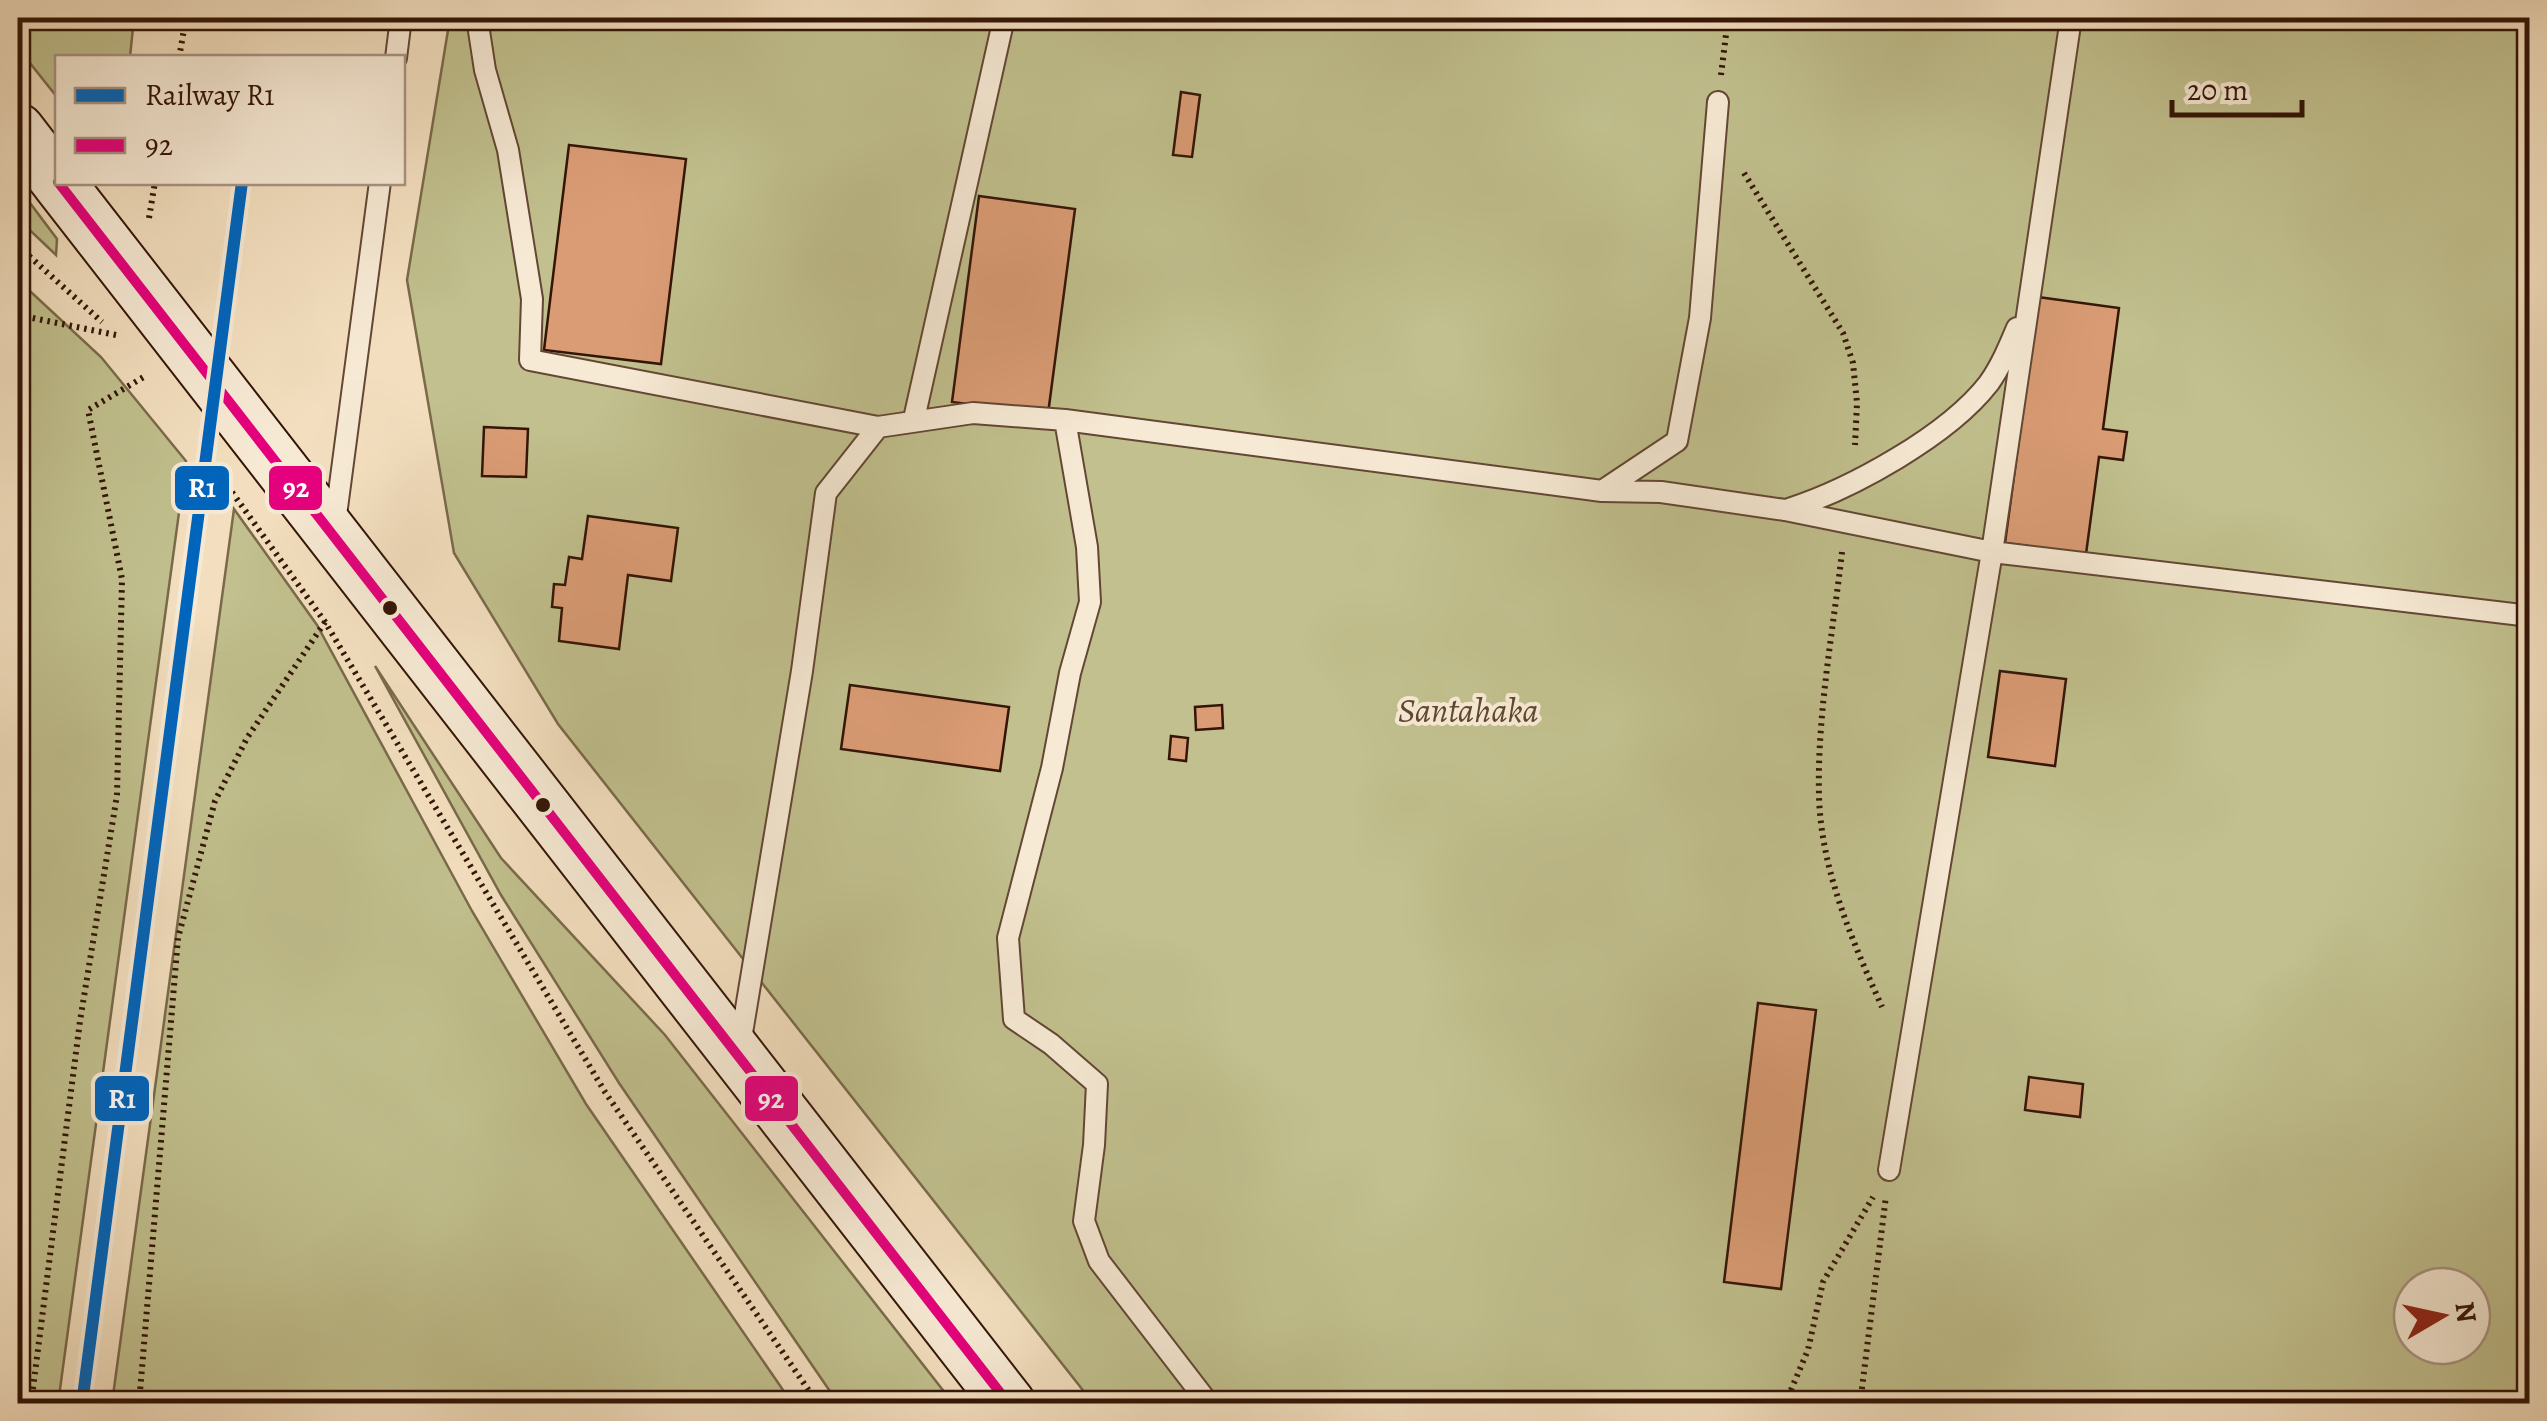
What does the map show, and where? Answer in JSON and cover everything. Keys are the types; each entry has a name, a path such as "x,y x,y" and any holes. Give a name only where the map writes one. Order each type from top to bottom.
{"main road":[{"path":"18,130 55,178"},
{"path":"60,185 1009,1404"}],"lane":[{"path":"396,55 402,18"},
{"path":"477,18 485,70 508,150 532,299 530,360 878,426 973,413 1065,420 1602,491 1661,492 1786,510 1992,552 2530,616"},
{"path":"914,420 1004,18"},
{"path":"1889,1170 1992,552 2071,18"},
{"path":"1602,491 1677,441 1700,318 1718,102"},
{"path":"334,534 380,185"},
{"path":"1786,510 1830,496 1852,484 1948,422 1974,399 2006,355 2030,294"},
{"path":"1065,420 1087,547 1090,602 1008,938 1014,1018 1097,1084 1084,1221 1098,1261 1209,1404"},
{"path":"738,1057 802,671 826,493 878,426"}],"path":[{"path":"179,55 186,18"},
{"path":"1728,18 1718,102 1736,159 1842,333 1853,363 1857,403 1852,484"},
{"path":"18,246 127,348"},
{"path":"18,315 117,335"},
{"path":"136,362 158,391"},
{"path":"31,1404 80,1021 117,796 122,579 88,410 146,375"},
{"path":"216,470 325,622 605,1092 818,1404"},
{"path":"1846,522 1825,695 1819,796 1828,861 1842,912 1887,1018"},
{"path":"138,1404 178,938 216,800 247,738 325,622"},
{"path":"1785,1404 1808,1350 1822,1282 1889,1170"},
{"path":"1860,1404 1889,1170"}],"green space":[{"path":"18,18 134,18 130,55 55,55 55,94 18,48"},
{"name":"Santahaka","path":"450,18 2529,18 2529,1403 1093,1403 558,724 454,553 407,280"},
{"path":"18,187 57,239 56,255 18,219"},
{"path":"18,280 101,357 186,461 58,1404 18,1403"},
{"path":"234,509 317,625 472,911 586,1104 792,1403 112,1403"},
{"path":"375,666 501,858 665,1035 953,1403 838,1403 619,1083 501,895"}],"building":[{"path":"1181,92 1200,95 1192,157 1173,155"},
{"path":"569,145 686,159 661,364 544,350"},
{"path":"979,196 1075,209 1048,414 952,402"},
{"path":"2038,297 2119,308 2103,429 2127,432 2123,460 2099,457 2086,554 2005,543"},
{"path":"484,427 528,429 526,477 482,476"},
{"path":"588,516 678,528 671,581 628,575 619,649 559,641 562,608 552,607 554,584 565,585 569,557 582,559"},
{"path":"2000,671 2066,679 2055,766 1988,757"},
{"path":"850,685 1009,707 1000,771 841,749"},
{"path":"1222,705 1223,728 1196,730 1195,707"},
{"path":"1171,736 1188,738 1186,761 1169,759"},
{"path":"1758,1003 1816,1010 1781,1289 1724,1282"},
{"path":"2029,1077 2083,1084 2080,1117 2025,1110"}],"rail line":[{"name":"R1","path":"82,1404 242,185"}],"transit line":[{"name":"92","path":"60,185 1009,1404"}]}
